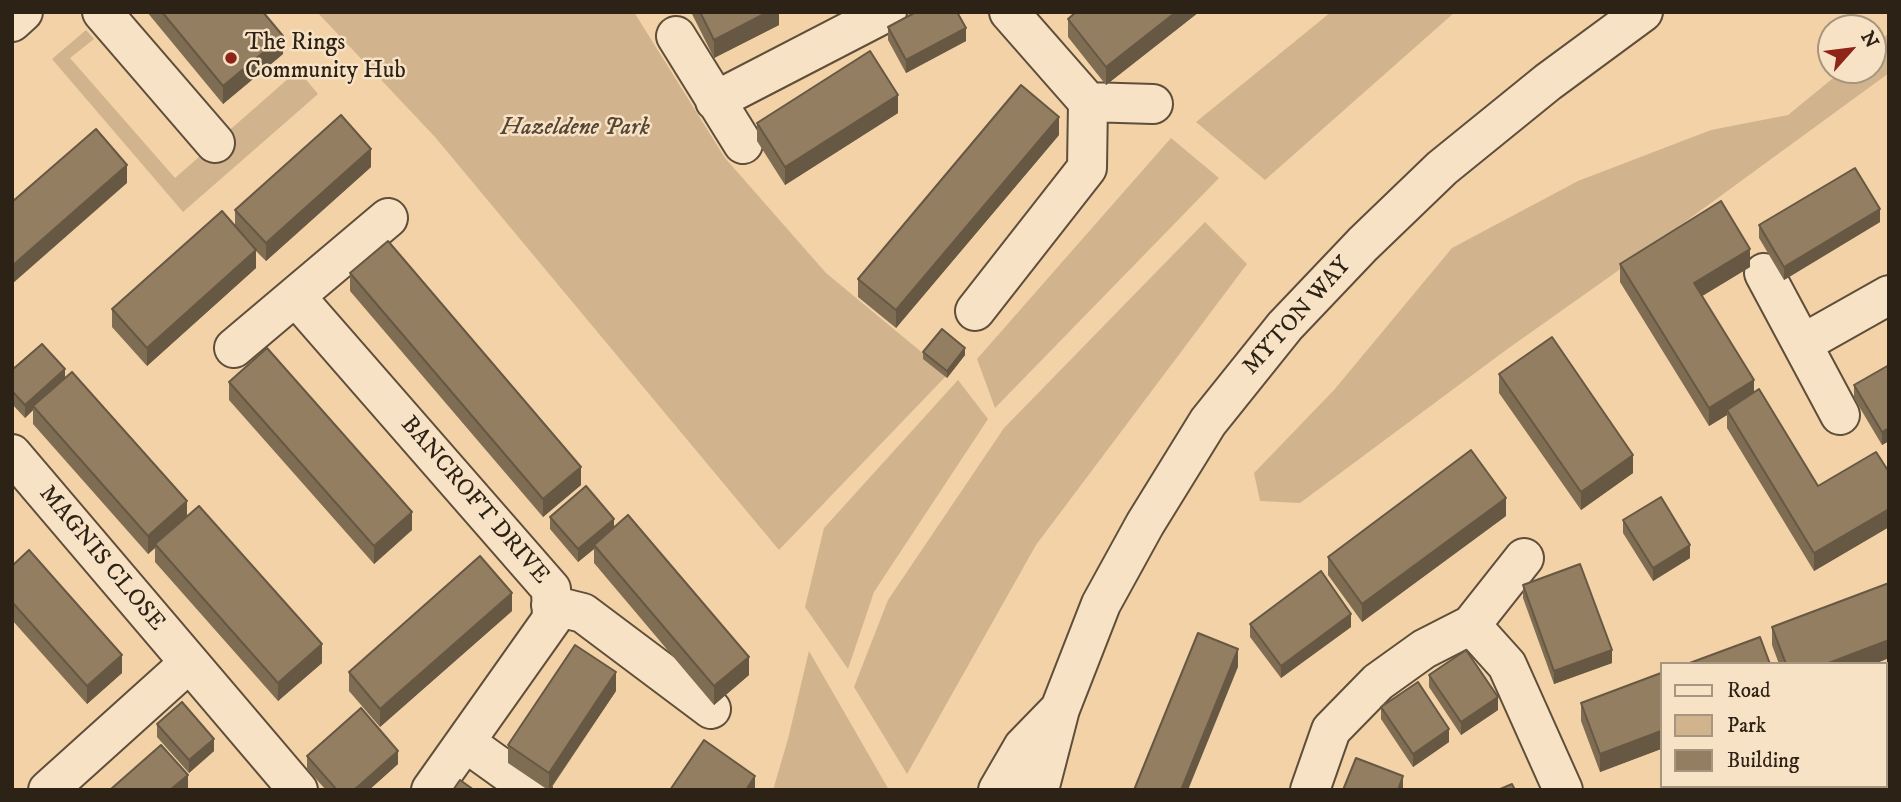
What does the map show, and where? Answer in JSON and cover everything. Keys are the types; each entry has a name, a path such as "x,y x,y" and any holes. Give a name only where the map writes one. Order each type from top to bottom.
{"street":[{"path":"12,22 23,12"},
{"path":"102,12 215,143"},
{"path":"715,101 887,12"},
{"path":"975,311 1087,168 1088,102 1009,12"},
{"name":"MYTON WAY","path":"1039,790 1060,709 1101,604 1145,524 1208,422 1286,326 1363,244 1442,168 1548,82 1643,12"},
{"path":"676,36 743,144"},
{"path":"1088,102 1153,104"},
{"path":"234,348 388,218"},
{"path":"1764,273 1840,415"},
{"path":"1802,344 1889,295"},
{"name":"BANCROFT DRIVE","path":"296,297 551,589 552,619 431,790"},
{"name":"MAGNIS CLOSE","path":"12,454 298,790"},
{"path":"1310,790 1331,730 1378,682 1424,649 1471,625 1524,558"},
{"path":"551,605 583,613 711,709"},
{"path":"1471,625 1507,665 1563,790"},
{"path":"56,787 189,663"},
{"name":"MYTON WAY","path":"998,790 1023,747 1060,709"},
{"path":"465,742 532,790"}],"green space":[{"name":"Hazeldene Park","path":"317,12 634,12 725,158 826,273 948,374 779,550 435,137"},
{"path":"1331,12 1455,12 1265,180 1196,122"},
{"path":"86,30 94,39 70,58 175,178 298,70 318,94 183,212 52,59"},
{"path":"1889,33 1887,74 1887,35"},
{"path":"1826,84 1874,84 1506,350 1300,503 1260,501 1254,473 1334,390 1452,248 1578,181 1711,130 1788,115"},
{"path":"1171,138 1219,178 995,408 977,359"},
{"path":"1205,222 1247,264 1036,545 907,774 854,687 888,600 1004,428"},
{"path":"958,380 988,419 874,592 848,669 805,607 824,528"},
{"path":"809,651 889,790 773,790"}],"building":[{"name":"The Rings Community Hub","path":"162,12 263,12 283,36 223,86"},
{"path":"700,12 768,12 714,40"},
{"path":"916,12 957,12 966,28 906,60 888,27"},
{"path":"1076,12 1176,12 1106,67 1068,19"},
{"path":"870,51 898,95 785,167 757,123"},
{"path":"1021,85 1059,117 896,310 858,279"},
{"path":"341,115 371,149 266,243 235,210"},
{"path":"96,129 127,165 12,266 12,202"},
{"path":"1855,168 1880,209 1784,267 1759,225"},
{"path":"1721,201 1750,249 1694,283 1754,380 1709,408 1620,264"},
{"path":"222,211 256,250 147,348 112,309"},
{"path":"388,241 581,467 543,499 350,273"},
{"path":"942,329 965,348 947,371 923,352"},
{"path":"1552,337 1633,455 1581,492 1499,374"},
{"path":"42,344 65,369 25,405 12,391 12,370"},
{"path":"267,348 412,512 374,546 229,382"},
{"path":"1889,365 1889,428 1882,432 1854,385"},
{"path":"72,372 187,501 148,536 33,406"},
{"path":"1759,389 1818,486 1876,452 1889,472 1889,509 1814,553 1727,410"},
{"path":"1471,450 1506,498 1362,604 1328,557"},
{"path":"586,486 614,519 578,549 550,517"},
{"path":"1661,497 1690,545 1653,568 1623,520"},
{"path":"199,506 322,644 278,683 155,544"},
{"path":"628,515 749,657 714,686 594,545"},
{"path":"29,550 122,655 87,686 12,602 12,566"},
{"path":"480,556 512,593 380,709 349,672"},
{"path":"1580,564 1612,650 1554,671 1523,585"},
{"path":"1321,571 1351,614 1281,666 1250,624"},
{"path":"1889,583 1889,640 1831,662 1785,662 1772,627"},
{"path":"1198,633 1238,649 1181,790 1134,790"},
{"path":"1760,637 1769,662 1692,662"},
{"path":"575,645 616,672 549,773 508,745"},
{"path":"1466,650 1498,697 1461,722 1429,675"},
{"path":"1660,673 1660,731 1600,754 1581,703"},
{"path":"1418,682 1449,729 1413,754 1381,707"},
{"path":"182,702 214,739 189,760 157,724"},
{"path":"361,708 398,751 354,790 337,790 307,756"},
{"path":"704,740 755,776 746,790 670,790"},
{"path":"161,745 188,775 170,790 111,789"},
{"path":"1356,758 1403,776 1398,790 1343,790"},
{"path":"1887,764 1889,790 1832,788 1887,788"},
{"path":"460,780 474,790 453,790"},
{"path":"1512,784 1515,790 1498,790"}],"place":[{"name":"The Rings Community Hub","path":"231,58"}]}
